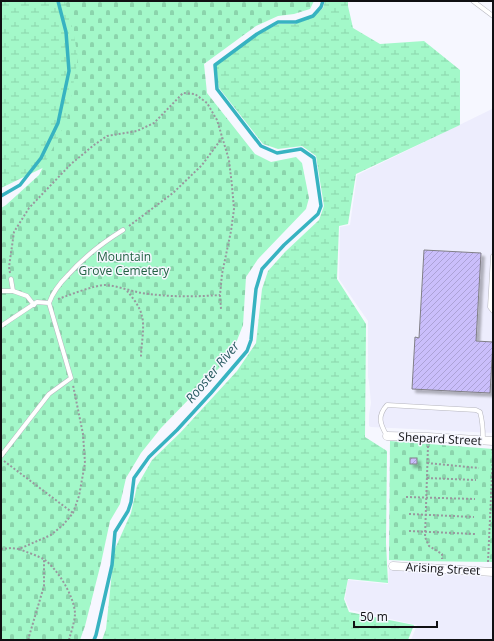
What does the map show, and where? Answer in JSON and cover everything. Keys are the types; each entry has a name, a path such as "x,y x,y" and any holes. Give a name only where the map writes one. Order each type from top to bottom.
{"street":[{"name":"Shepard Street","path":"387,436 489,441"},
{"name":"Arising Street","path":"393,566 490,572"}],"lane":[{"path":"473,1 493,16"},
{"path":"1,456 49,394 71,378 49,303 51,296 80,261 123,230"},
{"path":"493,256 490,307 493,311"},
{"path":"11,279 13,291"},
{"path":"1,291 13,291 27,296 34,305"},
{"path":"1,326 38,302 49,303"},
{"path":"387,436 381,422 381,414 382,410 387,405 476,410 480,412 489,441"}],"path":[{"path":"11,279 9,267 14,232 29,208 71,164 107,136 137,131 154,124 183,93 195,94 207,103 217,120 229,160 234,209 222,274 220,309"},
{"path":"123,230 173,193 202,165 222,138"},
{"path":"49,303 87,289 104,285 161,296 220,296"},
{"path":"127,290 142,315 143,329 141,357"},
{"path":"19,549 51,535 63,525 73,513 80,496 85,463 83,434 71,378"},
{"path":"428,437 425,537 429,546 442,554 442,569"},
{"path":"489,441 492,454 490,572"},
{"path":"1,459 73,513"},
{"path":"427,463 479,468"},
{"path":"427,478 476,480"},
{"path":"406,497 475,499"},
{"path":"409,514 474,517"},
{"path":"409,531 475,534"},
{"path":"1,549 19,549 44,560 58,574 72,598 75,613 69,640"},
{"path":"28,640 44,586 44,560"}],"shaded area":[{"path":"493,108 493,433 371,427 369,426 371,403 368,377 368,321 339,279 340,227 350,225 357,175"},
{"path":"389,567 442,574 493,577 493,640 411,640 417,625 350,610 345,599 348,580 388,584"}],"green space":[{"path":"1,1 234,1 55,162 1,188"},
{"name":"Mountain Grove Cemetery","path":"65,1 314,1 310,9 294,14 278,16 256,26 204,64 207,93 255,154 271,162 296,157 302,163 309,198 306,209 258,259 246,277 243,325 236,343 221,366 161,428 141,453 126,478 120,504 110,521 101,563 80,640 1,640 1,208 39,175 67,120 78,58 73,30"},
{"path":"325,1 348,1 353,28 380,44 424,41 460,70 460,125 356,174 348,224 339,226 337,279 366,324 365,437 387,451 386,543 388,583 348,579 344,599 349,612 414,625 408,640 102,640 106,629 114,551 131,513 137,486 152,460 180,433 237,371 256,343 262,289 268,271 285,252 319,220 324,206 316,156 302,146 278,149 263,144 219,88 216,65 257,35 278,24 295,24 313,17 323,8"},
{"path":"390,441 493,449 493,562 389,560"}],"building":[{"path":"424,250 481,253 476,341 493,342 490,393 412,389 415,337 419,338"},
{"path":"410,458 417,458 417,464 410,464"}],"waterway":[{"name":"Rooster River","path":"1,196 20,185 41,158 58,123 69,71 66,32 58,1"},
{"name":"Rooster River","path":"94,640 112,565 115,532 128,511 131,502 134,478 149,457 177,430 247,351 251,340 256,289 262,269 284,245 318,214 321,206 314,158 301,149 277,153 261,146 217,89 215,65 257,34 278,22 296,22 313,16 321,7 323,1"}]}
